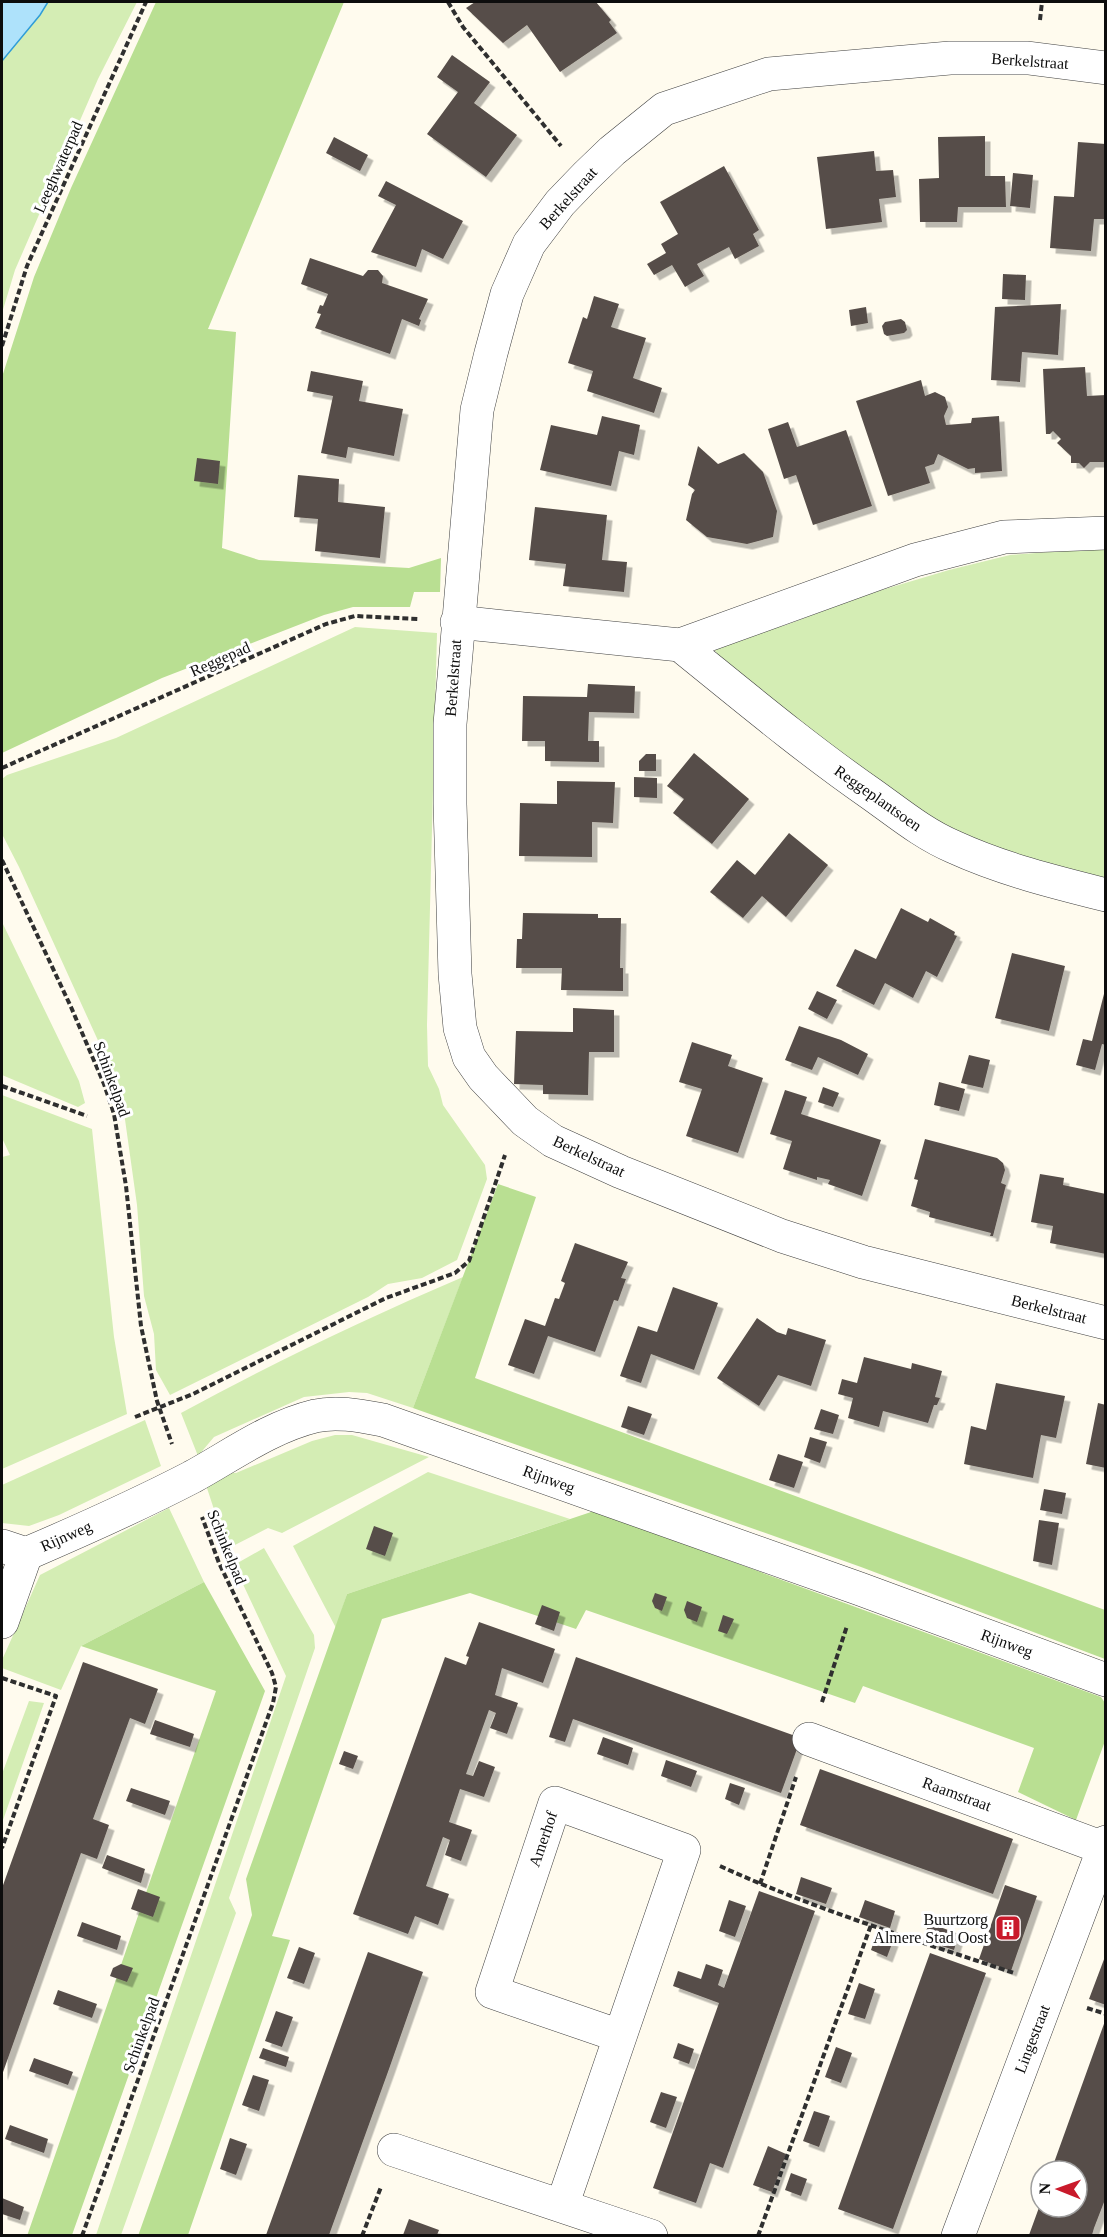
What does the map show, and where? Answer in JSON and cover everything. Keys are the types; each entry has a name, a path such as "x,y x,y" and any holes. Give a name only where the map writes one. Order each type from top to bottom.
{"street":[{"name":"Berkelstraat","path":"1106,68 1028,58 950,58 769,74 664,109 612,151 586,176 560,203 529,244 507,294 477,410 450,724 455,974 460,1028 469,1057 483,1077 525,1121 553,1141 621,1172 782,1236 863,1262 1106,1323"},
{"path":"457,622 680,645 915,561 1004,537 1106,533"},
{"name":"Reggeplantsoen","path":"680,645 801,742 923,831 952,847 985,860 1106,895"},
{"name":"Rijnweg","path":"14,1550 77,1532 185,1480 261,1437 317,1415 336,1414 383,1420 860,1589 1106,1680"},
{"path":"2,1622 14,1550"},
{"name":"Raamstraat","path":"809,1739 1105,1846"},
{"name":"Amerhof","path":"621,2034 617,2035 492,1992 555,1803 684,1850"},
{"name":"Lingestraat","path":"958,2235 1105,1846"},
{"path":"562,2206 684,1850"},
{"path":"394,2150 651,2235"}],"path":[{"name":"Leeghwaterpad","path":"2,346 27,266 146,2"},
{"path":"448,2 463,27 586,176"},
{"name":"Reggepad","path":"2,768 326,624 356,616 457,622"},
{"name":"Schinkelpad","path":"2,860 71,1007 104,1084 114,1114 126,1186 141,1326 148,1366 160,1409 185,1480 200,1510 219,1563 272,1673 276,1687 269,1714 82,2235"},
{"path":"2,1086 87,1116"},
{"path":"135,1417 160,1409 386,1298 455,1273 469,1261 519,1114"},
{"path":"2,1678 56,1696 2,1848"},
{"path":"684,1850 760,1884 1014,1974"},
{"path":"758,2235 871,1925"},
{"path":"362,2235 381,2186"}],"green space":[{"path":"48,2 137,2 98,79 15,270 2,313 2,61"},
{"path":"156,2 344,2 208,329 236,332 222,548 259,560 409,568 441,558 440,592 414,592 410,607 353,607 324,615 162,678 2,753 2,377 34,277 71,188"},
{"path":"1105,548 1105,884 941,830 722,661 714,649 865,595 949,570 1010,555"},
{"path":"355,627 437,633 427,1025 428,1066 439,1089 443,1105 485,1165 487,1179 457,1260 422,1278 388,1284 368,1297 170,1395 156,1370 154,1334 144,1296 137,1205 121,1091 2,834 2,779 7,775 116,738"},
{"path":"2,922 79,1081 85,1103 78,1107 2,1075"},
{"path":"2,1095 92,1129 114,1337 127,1414 2,1469 2,1157 10,1155 2,1138"},
{"path":"498,1184 536,1197 475,1378 1105,1610 1105,1659 861,1567 413,1408"},
{"path":"463,1277 413,1408 367,1393 349,1392 304,1397 214,1437 198,1456 181,1413 320,1342"},
{"path":"145,1420 161,1466 59,1515 29,1526 2,1523 2,1485"},
{"path":"335,1435 352,1435 429,1457 282,1533 268,1528 227,1549 205,1482 225,1472 236,1473 312,1441"},
{"path":"428,1472 570,1519 347,1594 336,1628 293,1546"},
{"path":"169,1508 204,1582 81,1646 61,1690 2,1668 2,1660 40,1575"},
{"path":"594,1511 1101,1697 1105,1703 1105,1741 1076,1820 1018,1792 1034,1748 863,1686 855,1703 586,1610 576,1629 470,1593 382,1619 272,1936 290,1940 188,2235 138,2236 252,1915 246,1879 347,1594"},
{"path":"264,1548 314,1635 315,1648 229,1898 236,1913 121,2235 96,2235 286,1676 234,1565"},
{"path":"204,1582 265,1691 72,2235 27,2236 216,1691 81,1646"},
{"path":"29,1701 44,1703 2,1823 2,1774"}],"water":[{"path":"2,2 48,2 2,61"}],"building":[{"path":"475,2 596,2 611,20 609,22 617,33 560,72 527,25 503,43 466,8"},
{"path":"452,55 490,82 474,103 517,135 486,177 427,134 458,92 437,77"},
{"path":"985,136 985,176 1005,176 1006,207 958,207 957,222 920,222 919,179 939,178 938,137"},
{"path":"334,137 368,155 360,171 326,153"},
{"path":"1078,142 1106,144 1106,219 1094,219 1091,251 1050,248 1054,196 1074,197"},
{"path":"874,151 876,171 893,170 896,197 879,199 882,222 826,229 817,157"},
{"path":"724,166 759,230 753,234 759,246 735,259 729,247 697,264 704,276 685,287 672,265 654,275 647,264 666,253 661,244 678,234 660,202"},
{"path":"1013,173 1033,175 1030,208 1010,206"},
{"path":"386,181 463,221 443,259 422,249 416,267 371,252 396,205 378,196"},
{"path":"310,258 363,276 368,270 378,270 383,276 382,283 428,299 419,319 421,320 419,326 402,319 390,354 315,328 321,314 317,313 320,305 323,306 328,294 301,284"},
{"path":"1003,274 1026,275 1025,300 1002,299"},
{"path":"594,296 619,304 611,327 646,338 633,378 662,388 654,413 587,391 593,371 568,363 583,317 587,319"},
{"path":"1061,304 1058,355 1022,352 1020,382 991,380 995,307"},
{"path":"866,307 868,323 851,326 849,310"},
{"path":"901,319 905,322 907,330 904,333 887,336 884,334 882,326 885,322"},
{"path":"1085,367 1087,396 1106,395 1106,462 1090,462 1084,468 1079,463 1071,463 1071,456 1057,443 1061,439 1053,431 1046,434 1043,369"},
{"path":"311,371 363,381 359,401 403,409 394,456 348,447 346,458 321,453 333,396 307,391"},
{"path":"921,380 925,396 935,392 945,397 948,407 944,416 946,425 971,423 972,418 999,416 1002,471 975,473 975,468 968,469 938,454 934,464 925,467 930,483 888,496 856,401"},
{"path":"602,416 640,425 634,455 619,451 611,486 540,470 551,425 597,435"},
{"path":"788,422 797,447 846,430 872,506 813,525 796,475 784,479 768,429"},
{"path":"698,446 718,464 744,453 763,472 777,511 773,537 747,544 707,537 686,520 695,490 688,485"},
{"path":"197,458 220,461 218,484 194,481"},
{"path":"298,475 339,479 338,502 385,507 380,558 315,551 318,519 294,517"},
{"path":"535,507 607,515 602,560 627,562 624,592 563,586 566,564 529,560"},
{"path":"588,684 635,686 634,713 589,712 588,741 599,741 599,762 545,761 545,741 522,741 523,696 587,697"},
{"path":"694,753 749,799 712,844 673,813 684,799 667,786"},
{"path":"646,754 656,754 656,771 639,771 639,761"},
{"path":"634,777 657,778 657,798 634,797"},
{"path":"557,781 615,782 613,823 592,822 592,857 519,856 520,803 557,804"},
{"path":"789,833 828,865 786,917 762,896 743,918 710,892 737,860 755,875"},
{"path":"901,908 928,922 930,918 955,932 954,935 957,936 937,977 926,971 913,998 885,983 874,1005 836,986 855,949 876,959"},
{"path":"523,913 598,914 598,918 621,918 620,968 623,968 623,991 561,990 562,968 516,968 517,939 522,939"},
{"path":"1012,953 1065,966 1049,1031 995,1018"},
{"path":"1105,990 1106,1045 1102,1044 1095,1070 1076,1065 1083,1039 1092,1041"},
{"path":"817,991 837,1000 827,1019 808,1009"},
{"path":"573,1008 614,1010 614,1052 589,1052 588,1095 543,1094 543,1085 514,1084 516,1031 573,1032"},
{"path":"799,1026 841,1040 868,1054 858,1075 818,1057 812,1070 785,1060"},
{"path":"692,1042 732,1055 728,1066 763,1078 738,1153 686,1136 702,1089 679,1082"},
{"path":"969,1055 990,1060 983,1088 961,1083"},
{"path":"939,1082 965,1089 959,1111 934,1105"},
{"path":"823,1087 839,1093 833,1107 818,1102"},
{"path":"785,1090 807,1097 801,1114 881,1140 862,1196 828,1184 830,1180 817,1177 817,1180 783,1169 792,1141 770,1134"},
{"path":"925,1139 997,1158 1003,1163 1005,1170 1001,1183 1006,1185 993,1236 990,1236 991,1233 929,1217 930,1212 911,1206 918,1180 914,1179"},
{"path":"1040,1174 1064,1178 1063,1185 1106,1194 1106,1254 1050,1243 1053,1226 1031,1222"},
{"path":"575,1243 628,1262 621,1278 626,1279 618,1301 614,1300 595,1352 548,1336 534,1374 508,1365 525,1319 545,1326 555,1298 559,1299 565,1283 561,1281"},
{"path":"673,1287 718,1303 694,1370 651,1354 641,1383 620,1376 638,1326 657,1332"},
{"path":"757,1318 777,1332 786,1335 788,1328 826,1340 811,1386 778,1375 759,1406 717,1378"},
{"path":"864,1357 911,1369 912,1363 942,1371 935,1397 940,1398 937,1405 934,1405 928,1423 883,1411 879,1427 848,1418 853,1398 838,1394 842,1379 857,1383"},
{"path":"996,1383 1065,1396 1056,1438 1041,1435 1033,1478 964,1464 971,1426 986,1430"},
{"path":"1098,1403 1106,1405 1106,1468 1086,1464"},
{"path":"628,1406 652,1414 644,1435 621,1427"},
{"path":"821,1409 839,1415 833,1434 814,1429"},
{"path":"810,1437 827,1442 820,1463 804,1457"},
{"path":"778,1454 803,1462 794,1488 769,1480"},
{"path":"1044,1489 1066,1493 1062,1514 1040,1510"},
{"path":"1039,1520 1059,1523 1052,1565 1033,1561"},
{"path":"374,1526 393,1533 385,1556 366,1549"},
{"path":"655,1593 667,1597 662,1611 655,1608 652,1601"},
{"path":"687,1601 702,1607 697,1622 687,1618 684,1610"},
{"path":"542,1605 560,1612 554,1631 535,1624"},
{"path":"723,1615 734,1619 727,1634 718,1631"},
{"path":"479,1622 555,1649 543,1683 502,1668 495,1695 518,1703 507,1734 490,1728 496,1713 489,1710 466,1774 473,1776 479,1761 495,1767 484,1797 460,1789 449,1822 472,1830 461,1861 445,1855 450,1840 443,1837 426,1886 449,1894 438,1925 415,1916 408,1934 353,1914 445,1657 466,1665 469,1657 466,1656"},
{"path":"576,1657 801,1738 781,1793 573,1719 565,1742 549,1737"},
{"path":"83,1662 158,1689 145,1724 130,1718 93,1819 109,1825 97,1859 81,1853 2,2075 2,1888"},
{"path":"155,1720 194,1734 190,1747 150,1734"},
{"path":"603,1737 633,1748 628,1765 597,1754"},
{"path":"344,1751 358,1756 353,1769 339,1764"},
{"path":"666,1760 697,1771 691,1787 661,1776"},
{"path":"820,1769 1013,1839 993,1894 800,1825"},
{"path":"730,1783 745,1788 739,1805 725,1799"},
{"path":"131,1788 170,1801 165,1815 126,1801"},
{"path":"107,1855 145,1869 141,1883 102,1868"},
{"path":"801,1877 832,1888 826,1904 796,1894"},
{"name":"Buurtzorg Almere Stad Oost","path":"1005,1885 1037,1896 1011,1971 979,1959"},
{"path":"138,1889 160,1897 153,1917 131,1909"},
{"path":"759,1891 815,1911 723,2168 710,2163 696,2203 653,2188 719,2003 673,1986 678,1971 701,1979 706,1964 723,1970 718,1985 724,1988"},
{"path":"729,1900 746,1906 735,1937 719,1931"},
{"path":"865,1900 895,1911 890,1928 859,1917"},
{"path":"82,1922 121,1936 117,1950 77,1936"},
{"path":"929,1923 959,1934 954,1950 923,1940"},
{"path":"876,1935 893,1941 887,1957 871,1950"},
{"path":"299,1947 315,1953 304,1984 287,1978"},
{"path":"368,1952 423,1972 389,2069 329,2235 266,2235"},
{"path":"930,1953 986,1973 893,2229 838,2209"},
{"path":"1106,1954 1106,2005 1089,1999"},
{"path":"121,1964 133,1968 127,1982 110,1976 113,1968"},
{"path":"859,1983 875,1989 865,2019 848,2014"},
{"path":"58,1990 97,2004 92,2018 53,2004"},
{"path":"276,2011 293,2017 282,2047 265,2041"},
{"path":"1105,2021 1106,2197 1092,2235 1029,2235 1035,2219 1089,2219 1089,2159 1055,2159"},
{"path":"678,2043 694,2049 689,2064 673,2058"},
{"path":"836,2047 852,2053 841,2083 825,2077"},
{"path":"263,2048 289,2057 286,2067 259,2058"},
{"path":"34,2058 73,2072 68,2085 29,2071"},
{"path":"253,2075 269,2080 259,2111 242,2105"},
{"path":"661,2092 677,2097 666,2128 650,2122"},
{"path":"814,2111 830,2116 819,2147 803,2141"},
{"path":"10,2125 48,2139 44,2153 5,2139"},
{"path":"230,2138 247,2144 236,2175 220,2169"},
{"path":"768,2146 786,2154 772,2192 753,2185"},
{"path":"791,2173 807,2179 801,2196 785,2190"},
{"path":"2,2198 24,2207 20,2220 2,2214"},
{"path":"409,2219 439,2230 437,2235 403,2235"}],"place":[{"name":"Buurtzorg Almere Stad Oost","path":"1008,1928"}]}
